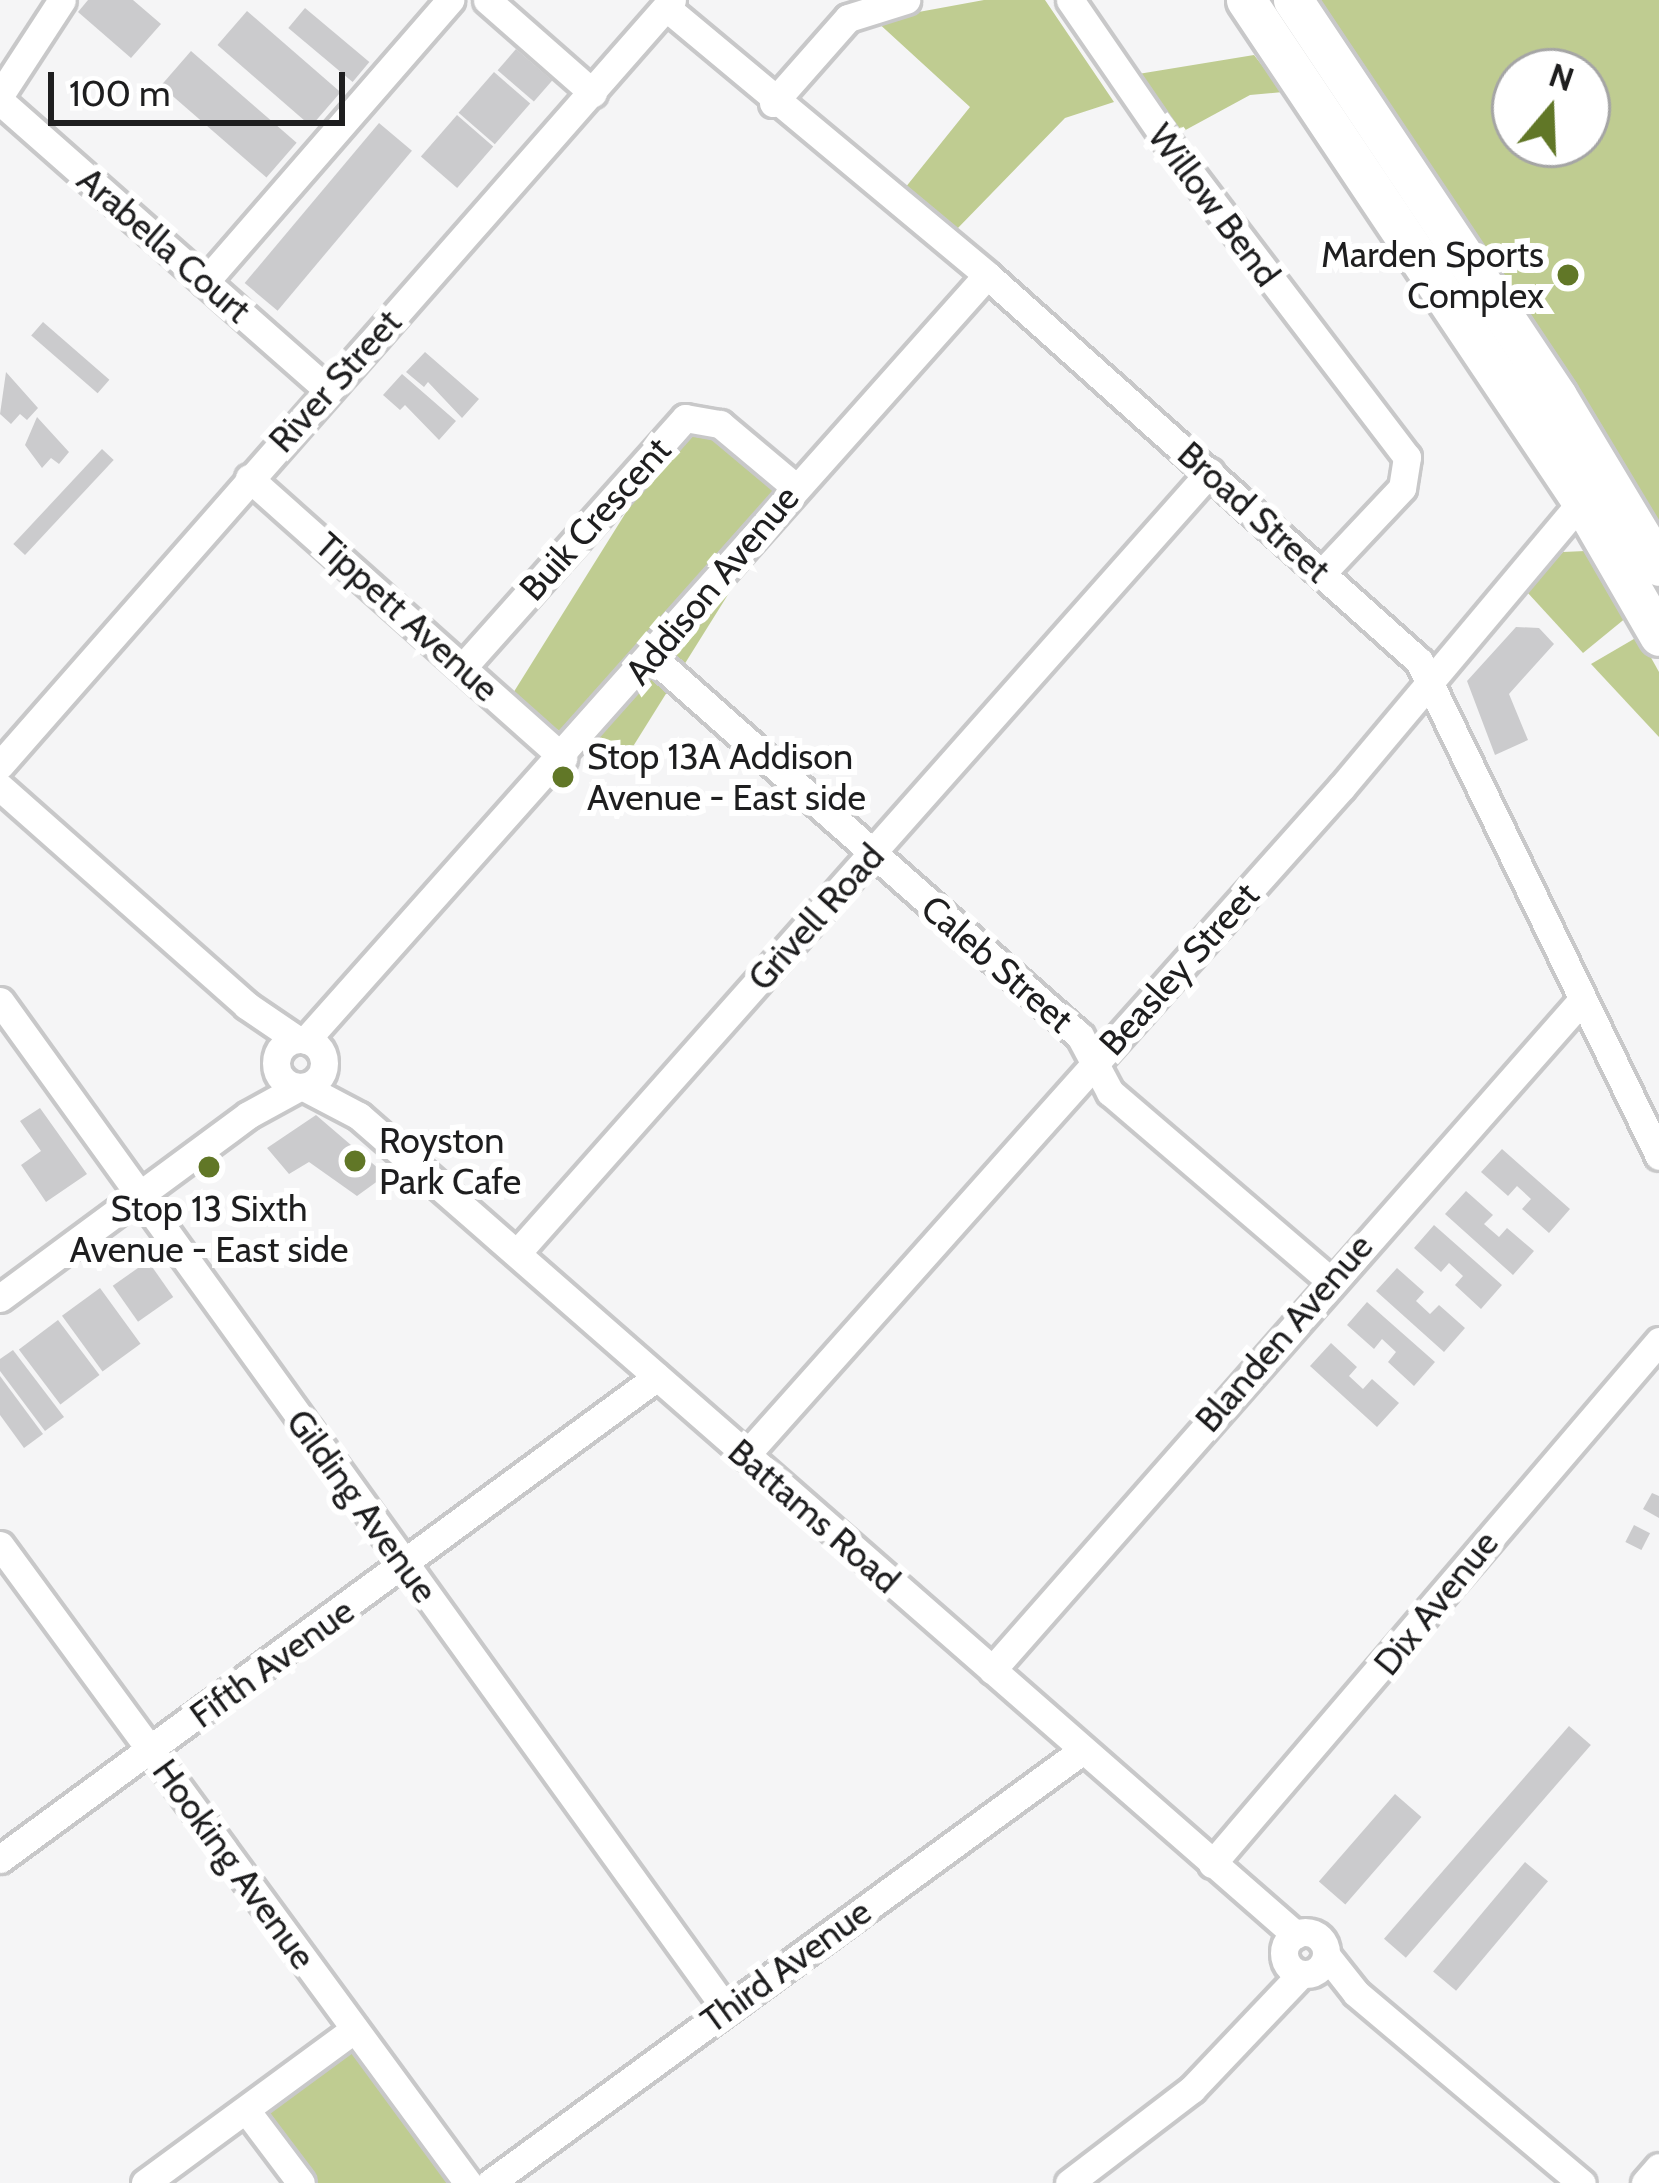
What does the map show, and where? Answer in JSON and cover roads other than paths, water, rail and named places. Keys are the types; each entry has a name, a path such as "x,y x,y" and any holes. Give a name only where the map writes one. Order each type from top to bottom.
{"highway":[{"path":"1246,0 1594,489 1659,570 1656,629"},
{"path":"1293,0 1594,489 1613,554 1656,629"},
{"path":"1613,554 1659,570"}],"street":[{"path":"0,98 62,0"},
{"path":"205,282 450,0"},
{"path":"488,0 593,93"},
{"path":"773,104 848,18 906,0"},
{"name":"Willow Bend","path":"1070,0 1226,222 1406,457 1402,488 1322,572"},
{"name":"River Street","path":"0,764 670,4"},
{"name":"Broad Street","path":"670,4 773,104 987,274 1322,572 1432,678 1659,1156"},
{"name":"Arabella Court","path":"0,98 328,390"},
{"name":"Addison Avenue","path":"311,1048 344,1004 652,657 795,487 987,274"},
{"name":"Buik Crescent","path":"464,666 685,418 720,424 795,487"},
{"name":"Grivell Road","path":"517,1253 1210,472"},
{"name":"Tippett Avenue","path":"249,478 563,758"},
{"name":"Beasley Street","path":"745,1456 1095,1064 1594,489"},
{"name":"Caleb Street","path":"652,657 1080,1036 1110,1092 1330,1280"},
{"name":"Battams Road","path":"0,787 246,1005 311,1048 359,1116"},
{"name":"Blanden Avenue","path":"992,1670 1330,1280 1581,1000"},
{"name":"Gilding Avenue","path":"0,1001 726,2009"},
{"name":"Battams Road","path":"246,1005 289,1076 359,1116 1211,1864 1267,1917 1301,1958 1356,1993 1582,2183"},
{"path":"289,1076 311,1048"},
{"path":"0,1298 248,1114 311,1048"},
{"name":"Dix Avenue","path":"1211,1864 1659,1341"},
{"name":"Fifth Avenue","path":"0,1859 152,1752 657,1377"},
{"name":"Hooking Avenue","path":"0,1545 468,2183"},
{"name":"Third Avenue","path":"490,2183 1083,1750"},
{"path":"1069,2183 1192,2089 1301,1958"},
{"path":"145,2183 355,2029"},
{"path":"246,2110 301,2183"},
{"path":"1645,2183 1659,2167"}],"place":[{"name":"Marden Sports Complex","path":"1568,275"},
{"name":"Stop 13A Addison Avenue - East side","path":"563,777"},
{"name":"Royston Park Cafe","path":"355,1161"},
{"name":"Stop 13 Sixth Avenue - East side","path":"209,1167"}]}
